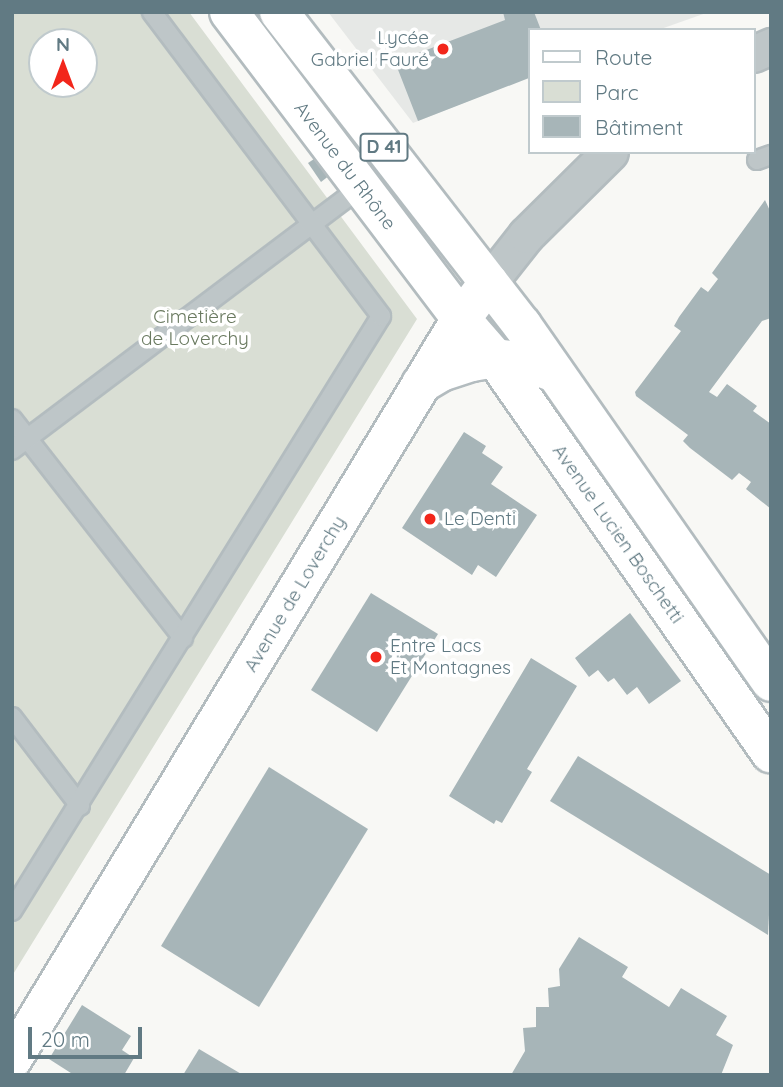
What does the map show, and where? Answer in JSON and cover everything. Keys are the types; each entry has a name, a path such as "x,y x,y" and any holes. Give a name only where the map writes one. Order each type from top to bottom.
{"main road":[{"name":"Avenue du Rhône","path":"229,12 461,319"},
{"name":"D 41","path":"279,12 489,282"},
{"name":"Avenue de Loverchy","path":"12,1060 421,384 461,319 489,282"},
{"name":"Avenue Lucien Boschetti","path":"489,282 764,665"},
{"name":"Avenue Lucien Boschetti","path":"461,319 495,358 771,753"},
{"path":"421,384 441,372 495,358 526,362 555,373"}],"street":[{"path":"755,53 771,46"},
{"name":"Avenue de Loverchy","path":"489,282 526,235 608,154"}],"lane":[{"path":"12,911 80,806 381,316 152,12"},
{"path":"12,450 361,187"},
{"path":"12,419 183,638"},
{"path":"12,717 80,806"}],"shaded area":[{"name":"Lycée Gabriel Fauré","path":"328,12 709,12 664,28 528,28 528,77 413,123"}],"green space":[{"name":"Cimetière de Loverchy","path":"12,12 189,12 417,319 12,976"}],"building":[{"path":"503,12 534,12 540,28 528,28 528,78 418,121 395,62 505,20"},
{"path":"317,157 330,175 321,182 308,163"},
{"path":"765,200 771,213 771,318 762,321 709,392 717,397 727,384 757,406 753,411 771,424 771,509 746,489 751,482 739,473 732,480 690,448 683,441 688,435 636,396 635,392 681,331 674,326 679,317 701,287 708,292 718,279 712,273"},
{"path":"464,432 486,446 482,453 503,467 491,484 537,515 496,577 478,565 472,575 402,528"},
{"path":"371,593 438,634 377,732 311,690"},
{"path":"630,613 681,681 649,704 637,687 627,695 614,678 608,682 598,670 589,677 575,658"},
{"path":"531,658 577,686 527,769 532,772 502,823 496,820 494,824 449,796"},
{"path":"578,756 771,875 768,935 550,801"},
{"path":"269,767 368,829 259,1007 161,946"},
{"path":"579,937 628,967 622,977 669,1007 681,988 727,1016 716,1035 733,1045 721,1075 511,1075 525,1051 523,1028 536,1027 536,1007 549,1007 548,988 560,986 559,969"},
{"path":"82,1005 131,1036 122,1050 134,1058 124,1075 74,1075 49,1059"},
{"path":"199,1049 243,1075 183,1075"}],"place":[{"name":"Lycée Gabriel Fauré","path":"443,49"},
{"name":"Le Denti","path":"430,519"},
{"name":"Entre Lacs Et Montagnes","path":"376,657"}]}
